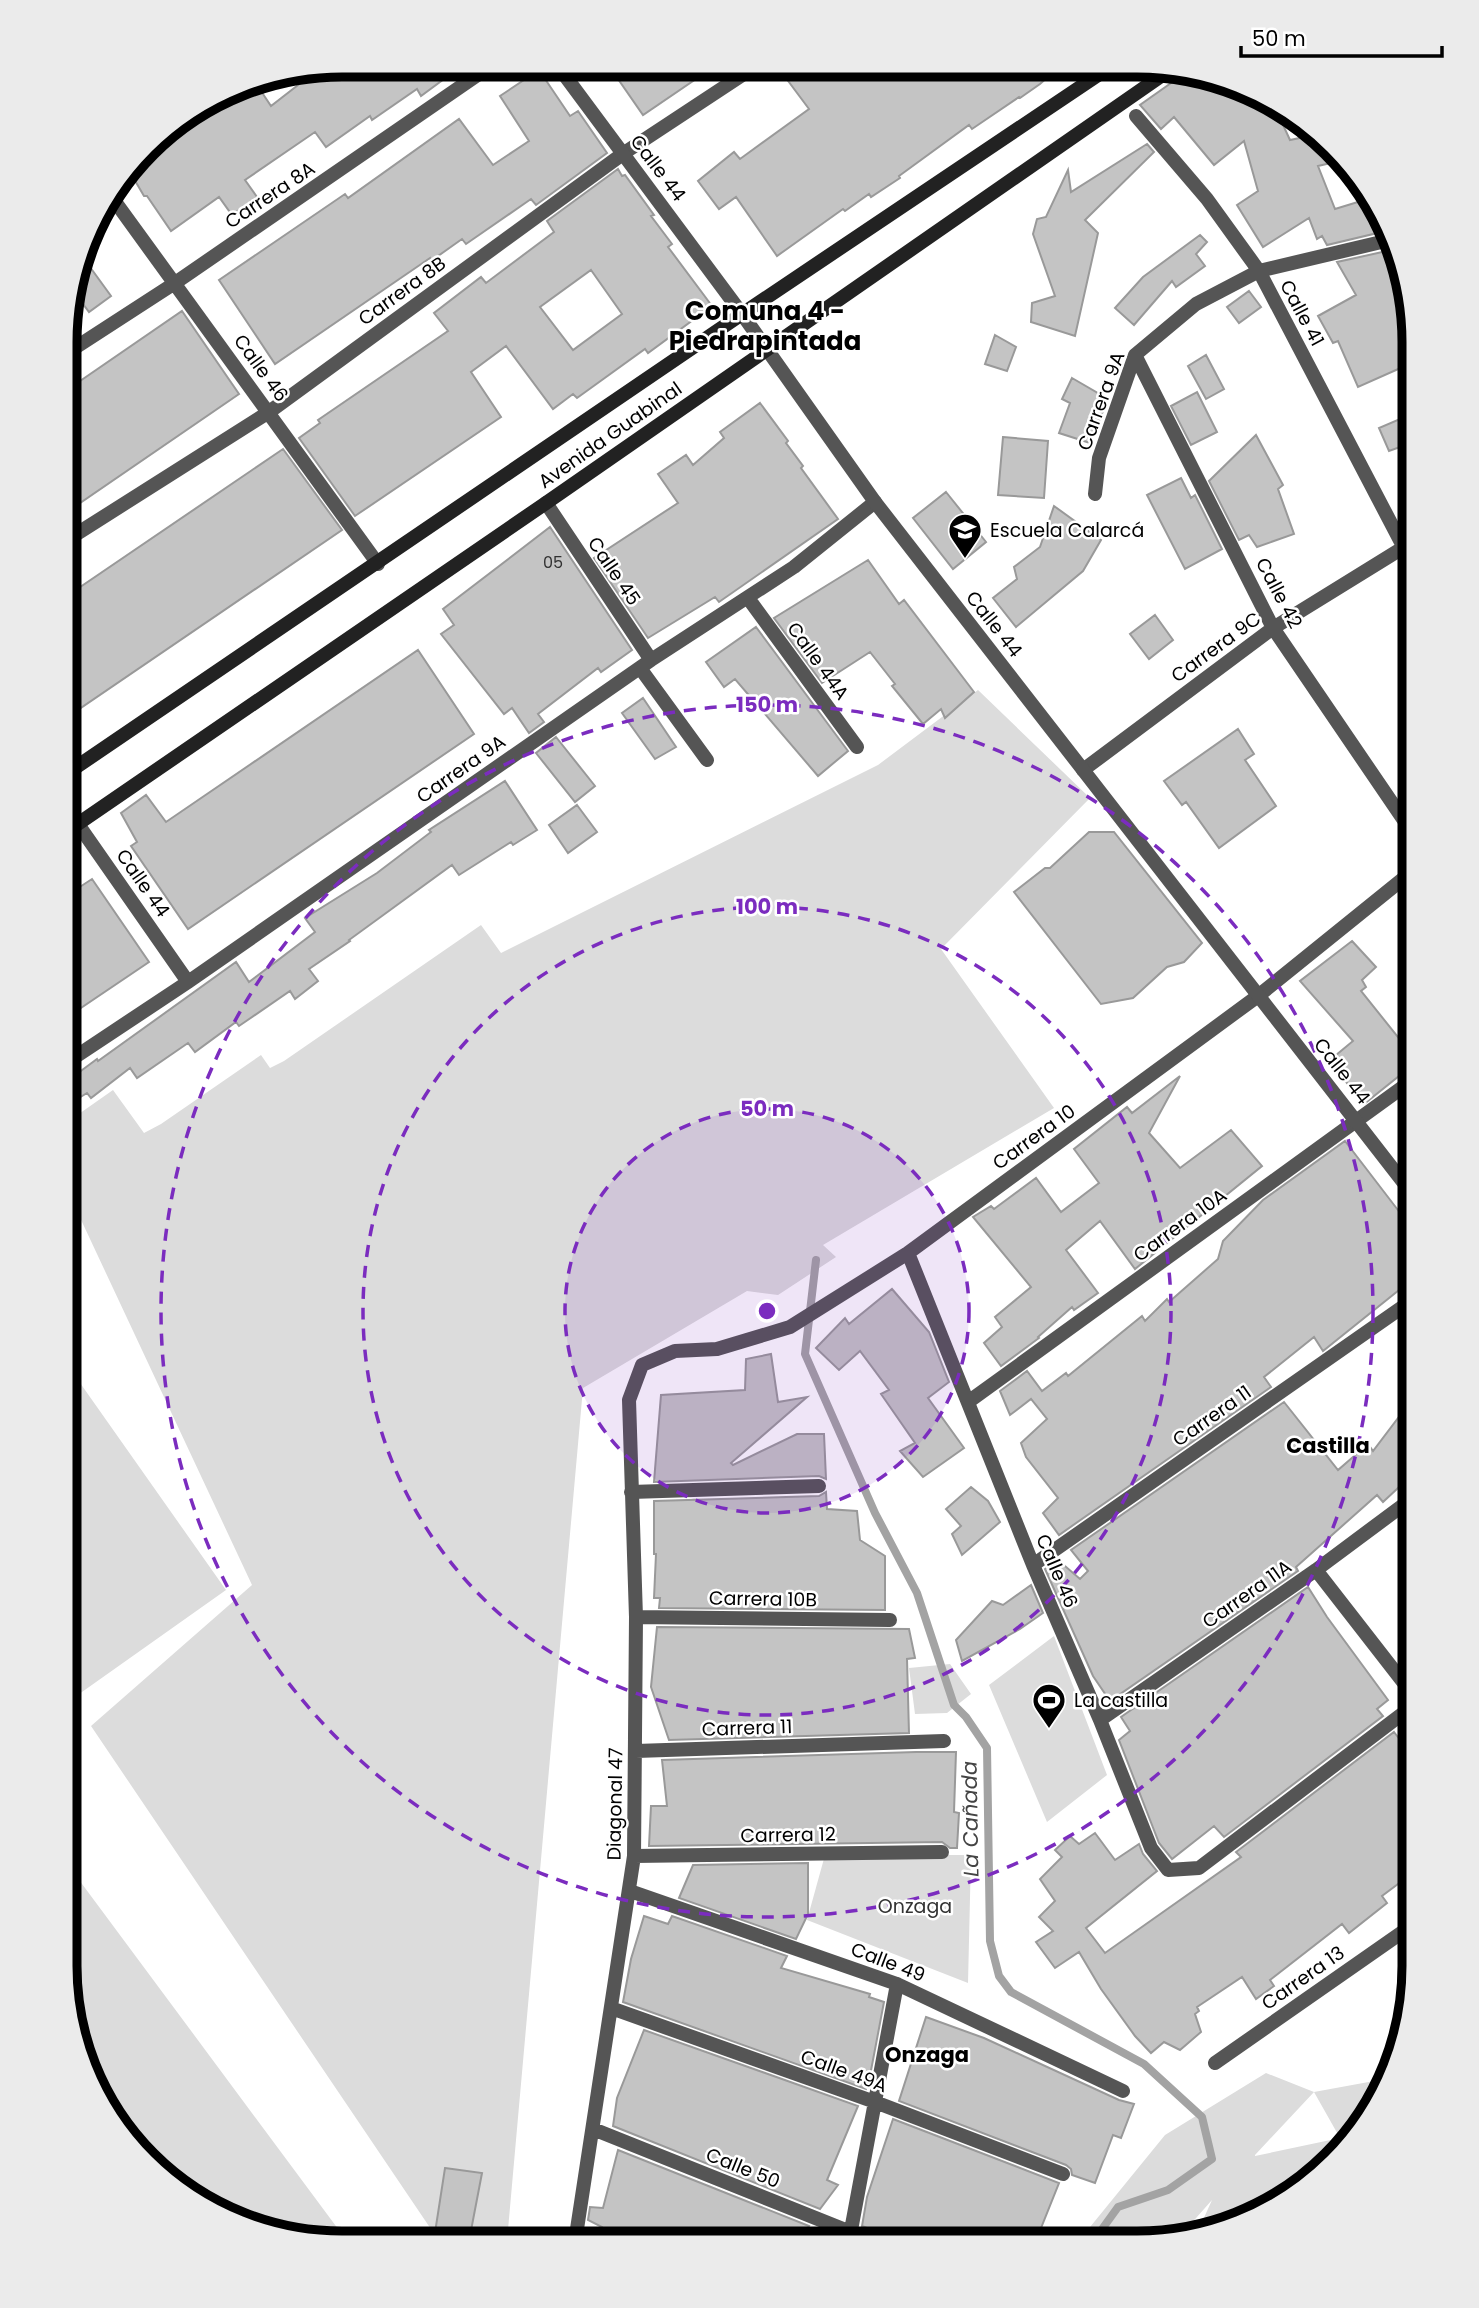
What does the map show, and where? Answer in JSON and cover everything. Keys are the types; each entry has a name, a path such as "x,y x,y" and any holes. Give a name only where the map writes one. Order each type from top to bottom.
{"main road":[{"name":"Avenida Guabinal","path":"77,767 1095,77"},
{"name":"Avenida Guabinal","path":"77,825 1158,78"}],"street":[{"name":"Carrera 8A","path":"77,347 175,283 475,77"},
{"name":"Calle 44","path":"566,77 768,349 875,502 1402,1180"},
{"name":"Carrera 8B","path":"77,534 270,412 624,153 739,77"},
{"name":"Calle 41","path":"1136,116 1207,199 1259,271 1402,532"},
{"name":"Calle 46","path":"117,204 378,564"},
{"name":"Carrera 9A","path":"1095,494 1099,458 1135,355 1196,304 1259,271 1382,242"},
{"name":"Calle 42","path":"1135,355 1273,628 1402,817"},
{"name":"Carrera 9A","path":"77,1056 188,982 646,664 794,567 875,502"},
{"name":"Calle 45","path":"546,503 706,760"},
{"name":"Carrera 9C","path":"1083,769 1273,628 1402,549"},
{"name":"Calle 44A","path":"748,598 857,747"},
{"name":"Calle 44","path":"77,835 188,982"},
{"name":"Carrera 10","path":"642,1365 676,1350 717,1349 790,1327 908,1254 1258,996 1402,880"},
{"name":"Carrera 10A","path":"968,1402 1402,1089"},
{"name":"Calle 46","path":"908,1254 1032,1565 1100,1720 1151,1848 1168,1870 1199,1868 1402,1714"},
{"name":"Carrera 11","path":"1032,1565 1402,1306"},
{"name":"Diagonal 47","path":"577,2231 635,1856 636,1617 629,1400 642,1365"},
{"path":"631,1492 819,1486"},
{"name":"Carrera 11A","path":"1100,1720 1316,1570 1402,1506"},
{"path":"1316,1570 1402,1681"},
{"name":"Carrera 10B","path":"636,1617 890,1620"},
{"name":"Carrera 11","path":"636,1751 944,1741"},
{"name":"Carrera 12","path":"635,1856 942,1852"},
{"name":"Calle 49","path":"630,1891 897,1984 1122,2091"},
{"name":"Carrera 13","path":"1215,2063 1402,1932"},
{"path":"851,2231 897,1984"},
{"name":"Calle 49A","path":"611,2008 875,2102 1063,2174"},
{"name":"Calle 50","path":"593,2129 833,2231"}],"green space":[{"path":"978,690 1090,798 941,949 1054,1108 823,1245 836,1257 778,1295 747,1291 583,1388 508,2231 432,2231 91,1726 252,1585 77,1211 77,1115 113,1090 144,1133 261,1055 270,1068 284,1061 481,925 501,953 878,765"},
{"path":"77,1379 226,1590 77,1696"},
{"name":"La castilla","path":"1054,1636 1107,1775 1047,1822 989,1685"},
{"path":"950,1664 971,1694 947,1713 915,1714 909,1668"},
{"name":"Onzaga","path":"825,1855 971,1855 968,1983 807,1920"},
{"path":"77,1877 339,2231 290,2226 225,2204 167,2165 132,2127 104,2083 82,2018 77,1966"},
{"path":"1266,2073 1314,2092 1255,2156 1338,2138 1312,2165 1284,2186 1254,2204 1222,2217 1202,2223 1212,2200 1189,2226 1137,2231 1087,2231 1165,2135"},
{"path":"1376,2081 1339,2137 1314,2092"}],"building":[{"path":"528,77 544,77 570,116 578,111 607,153 536,205 531,199 466,244 462,239 431,261 430,258 275,364 219,280 345,194 348,198 459,119 493,165 529,141 500,96"},
{"path":"617,77 699,77 643,115"},
{"path":"785,77 1048,77 972,129 969,125 899,176 900,178 871,197 869,194 845,211 843,209 777,256 736,197 719,209 698,181 734,152 740,159 809,109"},
{"path":"307,79 444,79 421,96 417,89 372,120 370,116 326,147 315,132 245,180 257,197 232,215 219,197 171,231 134,179 143,167 181,132 225,104 260,90 271,106"},
{"path":"1176,80 1206,86 1254,104 1281,120 1290,140 1304,137 1332,163 1318,166 1335,209 1361,201 1378,233 1327,245 1322,236 1317,239 1309,218 1263,247 1237,205 1258,191 1244,141 1214,165 1174,117 1161,129 1140,105"},
{"path":"1147,144 1154,152 1085,220 1098,233 1075,336 1031,322 1032,303 1055,296 1033,234 1037,219 1046,217 1068,170 1071,192"},
{"path":"618,169 654,215 651,216 672,244 668,247 712,306 648,353 645,349 577,398 573,394 553,409 506,346 471,372 501,417 355,516 299,438 320,423 318,420 448,331 434,313 481,277 486,283 554,232 547,221","holes":["591,270 622,314 573,350 540,307"]},
{"path":"1200,235 1207,242 1196,254 1205,266 1176,287 1172,281 1134,325 1115,308 1143,277"},
{"path":"1386,251 1400,307 1402,367 1358,387 1338,341 1333,343 1318,316 1356,295 1337,262"},
{"path":"89,265 111,296 89,312 80,300"},
{"path":"1249,291 1261,307 1239,323 1227,307"},
{"path":"182,311 239,394 77,505 77,383"},
{"path":"995,335 1016,347 1007,371 985,364"},
{"path":"1206,355 1224,389 1206,399 1188,366"},
{"path":"1072,378 1108,399 1090,443 1059,433 1070,403 1062,399"},
{"path":"1197,392 1217,432 1191,445 1171,406"},
{"path":"760,403 788,441 786,443 803,466 801,468 838,519 719,602 715,597 648,638 594,558 678,503 658,474 686,455 693,465 724,438 720,432"},
{"path":"1402,418 1402,446 1389,451 1379,428"},
{"path":"1256,435 1283,485 1278,489 1294,534 1257,547 1249,535 1239,540 1209,481"},
{"path":"1003,437 1048,441 1044,498 998,495"},
{"path":"283,449 342,530 77,711 77,589"},
{"path":"1181,478 1191,498 1195,495 1222,549 1185,569 1147,495"},
{"path":"946,492 986,542 953,569 913,518"},
{"path":"1054,506 1101,540 1083,571 1016,627 993,598 1017,579 1014,567 1040,547"},
{"path":"550,527 632,650 601,672 598,668 538,714 544,722 529,733 512,708 504,714 441,634 454,625 443,609"},
{"path":"868,560 899,604 904,600 974,692 945,718 941,709 923,724 892,686 895,684 870,652 822,683 774,618"},
{"path":"1155,615 1173,640 1149,659 1130,634"},
{"path":"756,627 848,751 818,776 735,679 724,687 706,662"},
{"path":"418,650 474,734 188,929 131,846 137,842 121,813 146,795 166,822"},
{"path":"643,698 676,747 655,759 622,713"},
{"path":"1238,729 1254,754 1245,760 1276,806 1219,848 1186,802 1182,805 1164,781"},
{"path":"556,737 595,786 575,802 536,753"},
{"path":"505,781 537,830 513,845 511,842 459,875 452,865 309,969 318,981 295,999 290,991 239,1026 236,1022 195,1052 188,1043 137,1078 130,1068 91,1098 87,1093 77,1099 77,1074 236,962 249,982 315,932 305,918 377,873 431,832 429,830"},
{"path":"577,805 597,832 568,853 549,825"},
{"path":"1089,832 1114,832 1202,943 1184,962 1167,967 1133,998 1101,1004 1014,892 1045,868 1050,868"},
{"path":"92,879 149,962 77,1011 77,889"},
{"path":"1352,941 1376,967 1362,980 1366,987 1361,991 1402,1042 1402,1074 1364,1104 1329,1061 1353,1041 1300,981"},
{"path":"1180,1076 1149,1133 1180,1168 1231,1130 1262,1166 1135,1269 1100,1221 1066,1250 1098,1293 1074,1310 1072,1307 1039,1338 1001,1366 984,1343 1002,1327 995,1317 1031,1287 973,1217 991,1206 994,1209 1036,1178 1061,1212 1099,1183 1074,1149 1127,1107 1132,1113"},
{"path":"1345,1141 1402,1215 1402,1288 1323,1351 1314,1337 1264,1377 1271,1387 1059,1535 1043,1513 1058,1498 1026,1457 1021,1443 1047,1419 1031,1399 1010,1415 1000,1391 1027,1371 1042,1391 1066,1373 1068,1376 1142,1316 1145,1321 1167,1299 1169,1302 1218,1259 1223,1241 1263,1200"},
{"path":"892,1289 929,1332 949,1382 928,1398 964,1448 923,1477 900,1451 915,1443 881,1394 889,1390 860,1351 839,1370 816,1348 845,1318 849,1324"},
{"path":"771,1354 778,1402 807,1397 731,1463 733,1465 797,1434 824,1434 826,1479 819,1476 654,1482 661,1395 745,1390 746,1359"},
{"path":"1284,1402 1338,1470 1368,1444 1373,1451 1402,1413 1402,1484 1383,1502 1377,1495 1296,1567 1298,1571 1110,1701 1093,1676 1045,1569 1058,1560 1080,1579 1088,1571 1071,1550"},
{"path":"971,1487 988,1501 1000,1522 962,1555 952,1534 961,1526 946,1509"},
{"path":"826,1492 827,1509 857,1511 860,1540 885,1556 885,1610 659,1608 660,1598 654,1598 654,1501 819,1496"},
{"path":"1031,1585 1043,1613 962,1661 956,1640 992,1601 1003,1605"},
{"path":"1308,1587 1388,1700 1377,1709 1383,1716 1224,1837 1214,1826 1172,1859 1159,1843 1119,1740 1130,1731 1121,1717"},
{"path":"657,1627 909,1629 915,1658 907,1659 909,1733 669,1740 651,1687"},
{"path":"1394,1732 1402,1742 1402,1881 1382,1896 1387,1903 1349,1933 1342,1924 1270,1980 1274,1986 1256,1999 1242,1977 1197,2007 1199,2011 1195,2014 1201,2032 1180,2050 1164,2042 1151,2053 1135,2036 1101,1989 1079,1952 1055,1968 1036,1942 1053,1931 1039,1917 1055,1901 1040,1879 1062,1857 1055,1850 1070,1836 1079,1844 1095,1833 1115,1860 1139,1844 1143,1854 1157,1871 1086,1928 1105,1953 1241,1857 1236,1852"},
{"path":"956,1752 954,1812 959,1813 957,1848 950,1848 942,1842 649,1846 651,1806 667,1806 662,1760"},
{"path":"808,1863 808,1914 796,1939 679,1898 693,1865"},
{"path":"644,1916 668,1924 672,1916 787,1956 781,1968 870,1994 869,1997 884,2002 866,2089 623,2002 631,1959"},
{"path":"926,2017 984,2038 1119,2100 1134,2104 1121,2138 1113,2135 1095,2183 1072,2175 1071,2169 1066,2165 899,2101"},
{"path":"644,2030 858,2106 827,2180 838,2185 820,2209 613,2126 617,2098"},
{"path":"893,2119 1059,2183 1040,2231 874,2231 862,2226 867,2197"},
{"path":"618,2150 809,2226 805,2231 601,2231 602,2227 588,2220 590,2207 603,2208"},
{"path":"445,2168 482,2173 471,2231 435,2231"}],"waterway":[{"name":"La Cañada","path":"816,1260 805,1354 875,1513 917,1593 954,1705 966,1717 987,1748 990,1941 999,1976 1011,1992 1144,2064 1202,2117 1212,2159 1168,2190 1118,2207 1101,2231"}],"place":[{"name":"Escuela Calarcá","path":"965,560"},
{"name":"La castilla","path":"1049,1730"}],"district":[{"name":"Comuna 4 - Piedrapintada","path":"765,326"},
{"name":"Castilla","path":"1328,1445"},
{"name":"Onzaga","path":"927,2054"}]}
